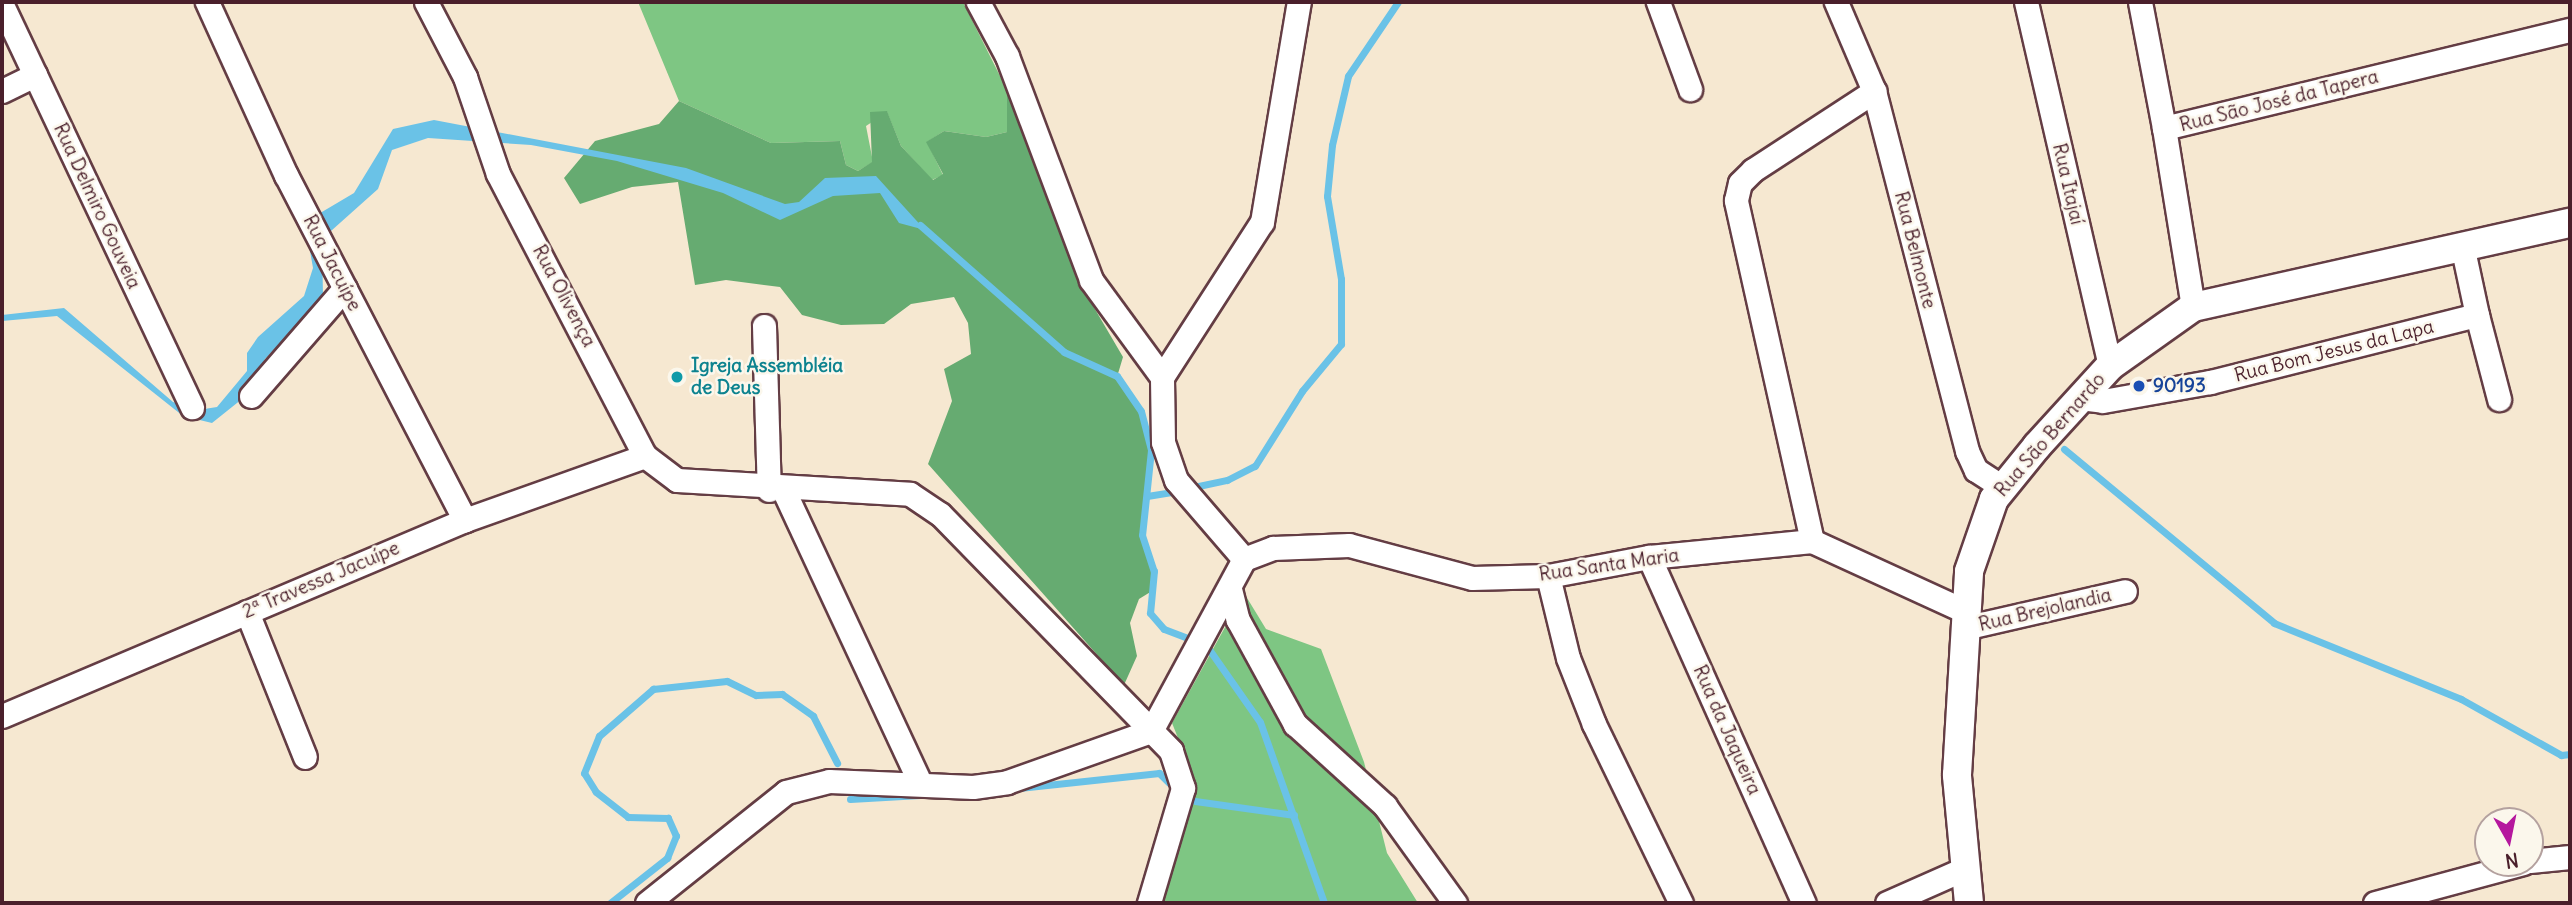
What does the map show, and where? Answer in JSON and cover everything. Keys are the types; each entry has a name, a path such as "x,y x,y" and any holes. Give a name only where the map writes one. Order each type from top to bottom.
{"street":[{"name":"Rua Jacuípe","path":"206,2 309,217 466,520"},
{"name":"Rua Olivença","path":"426,2 481,117 489,147 645,456 677,480 776,490 888,492 924,500 1171,751 1183,788 1149,903"},
{"path":"647,903 786,792 829,781 1007,782 1151,731 1168,709 1189,656 1203,629 1230,589 1244,559 1192,503 1176,480 1163,442 1162,377 1262,222 1299,2"},
{"path":"1658,2 1690,89"},
{"name":"Rua Belmonte","path":"1836,2 1874,91 1967,451 1976,470 2002,487"},
{"name":"Rua Itajaí","path":"2026,2 2110,366"},
{"path":"2140,2 2164,128"},
{"name":"Rua Delmiro Gouveia","path":"2,5 192,407"},
{"path":"984,10 1091,280 1162,377"},
{"name":"Rua São José da Tapera","path":"2193,307 2164,128 2570,30"},
{"path":"2,91 35,75"},
{"path":"1874,91 1754,170 1740,183 1736,200 1812,541 1965,620"},
{"name":"Rua São Bernardo","path":"1969,903 1957,775 1965,620 1974,545 2002,487 2080,398 2110,366 2193,307 2570,223"},
{"path":"2462,245 2499,400"},
{"path":"251,396 345,288"},
{"name":"Rua Bom Jesus da Lapa","path":"2080,398 2103,401 2210,382 2477,315"},
{"path":"764,326 776,490 920,782"},
{"name":"2ª Travessa Jacuípe","path":"2,716 466,520 645,456"},
{"name":"Rua Santa Maria","path":"1244,559 1273,548 1349,545 1472,578 1548,576 1649,557 1812,541"},
{"name":"Rua da Jaqueira","path":"1649,557 1804,903"},
{"path":"1548,576 1568,658 1594,724 1681,903"},
{"path":"1230,589 1238,620 1295,724 1377,797 1455,903"},
{"name":"Rua Brejolandia","path":"1965,620 2125,592"},
{"path":"247,612 305,757"},
{"path":"2544,860 2570,857"},
{"path":"1887,903 1964,869"},
{"path":"2375,903 2474,876"}],"green space":[{"path":"638,2 963,2 1007,90 1007,132 986,137 944,131 927,142 943,175 932,180 901,146 887,112 866,126 873,162 858,171 846,165 840,141 771,143 679,101"},
{"path":"1007,90 1082,287 1123,357 1117,377 1141,411 1151,450 1142,535 1152,557 1152,591 1139,599 1130,623 1137,656 1124,685 928,464 952,401 944,369 971,354 968,323 954,297 911,304 884,324 841,325 802,315 780,287 726,280 695,285 678,182 632,187 580,204 564,178 595,141 659,124 679,101 771,143 840,141 846,165 858,171 872,162 870,112 887,111 901,146 933,180 943,174 926,142 944,131 986,137 1007,132"},
{"path":"1244,593 1266,629 1321,649 1364,762 1387,853 1418,903 1158,903 1189,790 1188,763 1172,723"}],"water":[{"path":"434,120 686,168 785,204 799,202 825,178 876,176 925,230 899,223 880,193 833,196 780,220 723,193 617,161 531,145 428,138 392,150 378,189 322,239 323,297 265,359 242,399 212,423 183,416 57,316 2,321 2,315 64,308 173,402 198,410 217,407 247,371 247,353 258,337 304,296 313,268 305,222 354,193 393,129"}],"waterway":[{"path":"1189,488 1227,480 1255,466 1302,391 1341,344 1341,279 1327,196 1332,145 1348,76 1398,2"},
{"path":"920,225 1064,352 1117,376 1141,411 1151,450 1142,535 1154,571 1150,613 1164,629 1206,645 1260,722 1324,903"},
{"path":"2064,449 2274,623 2461,699 2561,755 2570,754"},
{"path":"1147,496 1178,491"},
{"path":"610,903 667,858 676,836 668,818 628,817 596,792 584,773 599,736 653,689 727,681 756,695 782,694 813,716 837,763"},
{"path":"1019,788 1159,773 1169,783"},
{"path":"850,799 920,795"},
{"path":"1195,801 1294,815"}],"place":[{"name":"Igreja Assembléia de Deus","path":"677,377"},
{"name":"90193","path":"2139,386"}]}
